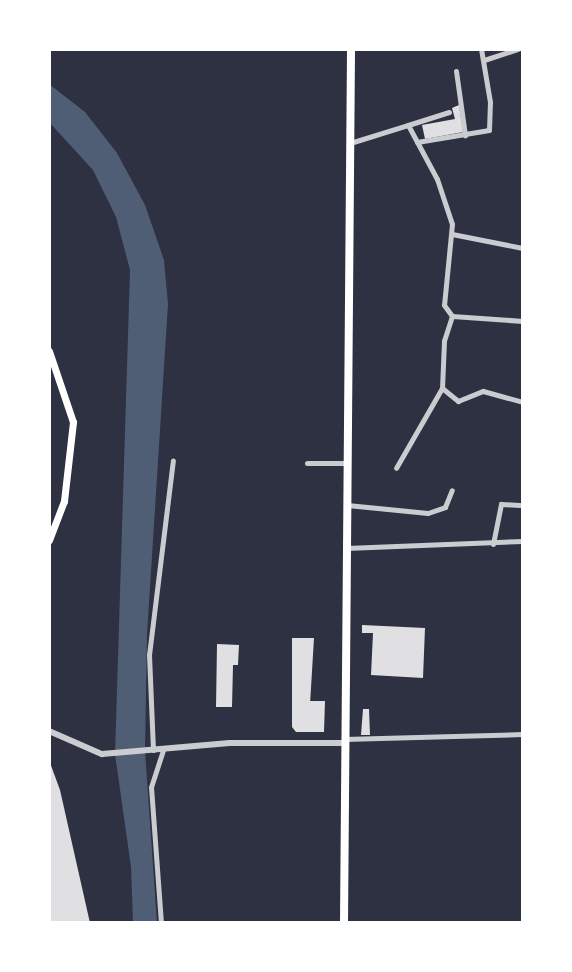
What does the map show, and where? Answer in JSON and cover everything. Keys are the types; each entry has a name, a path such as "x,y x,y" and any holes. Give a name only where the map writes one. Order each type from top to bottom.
{"highway":[{"path":"344,923 351,49"}],"main road":[{"path":"49,351 73,422 64,501 49,540"}],"street":[{"path":"417,142 485,133 490,126 481,49"},
{"path":"484,60 517,49"},
{"path":"456,71 465,135"},
{"path":"350,143 449,113"},
{"path":"408,125 446,202 452,234 444,305 452,316 523,321"},
{"path":"452,234 523,248"},
{"path":"396,468 442,388 444,341 452,316"},
{"path":"442,388 457,401 483,391 523,402"},
{"path":"149,750 149,655 173,460"},
{"path":"307,463 346,463"},
{"path":"346,505 428,513 445,506 452,490"},
{"path":"494,544 501,504 523,505"},
{"path":"346,548 523,541"},
{"path":"49,731 90,752 115,754 230,743 523,734"},
{"path":"161,923 151,787 163,750"}],"water":[{"path":"49,84 85,112 117,153 145,205 164,260 168,304 147,635 145,751 157,923 133,923 131,867 115,754 130,270 116,217 93,170 49,122"}],"building":[{"path":"459,105 463,132 425,139 422,125 455,119 452,108"},
{"path":"362,625 425,628 423,678 371,675 373,633 362,633"},
{"path":"292,638 314,638 310,701 325,701 324,732 296,732 292,727"},
{"path":"217,644 239,645 238,665 233,665 232,707 216,707"},
{"path":"363,709 369,709 370,735 361,735"},
{"path":"49,760 60,790 90,923 49,923"}]}
